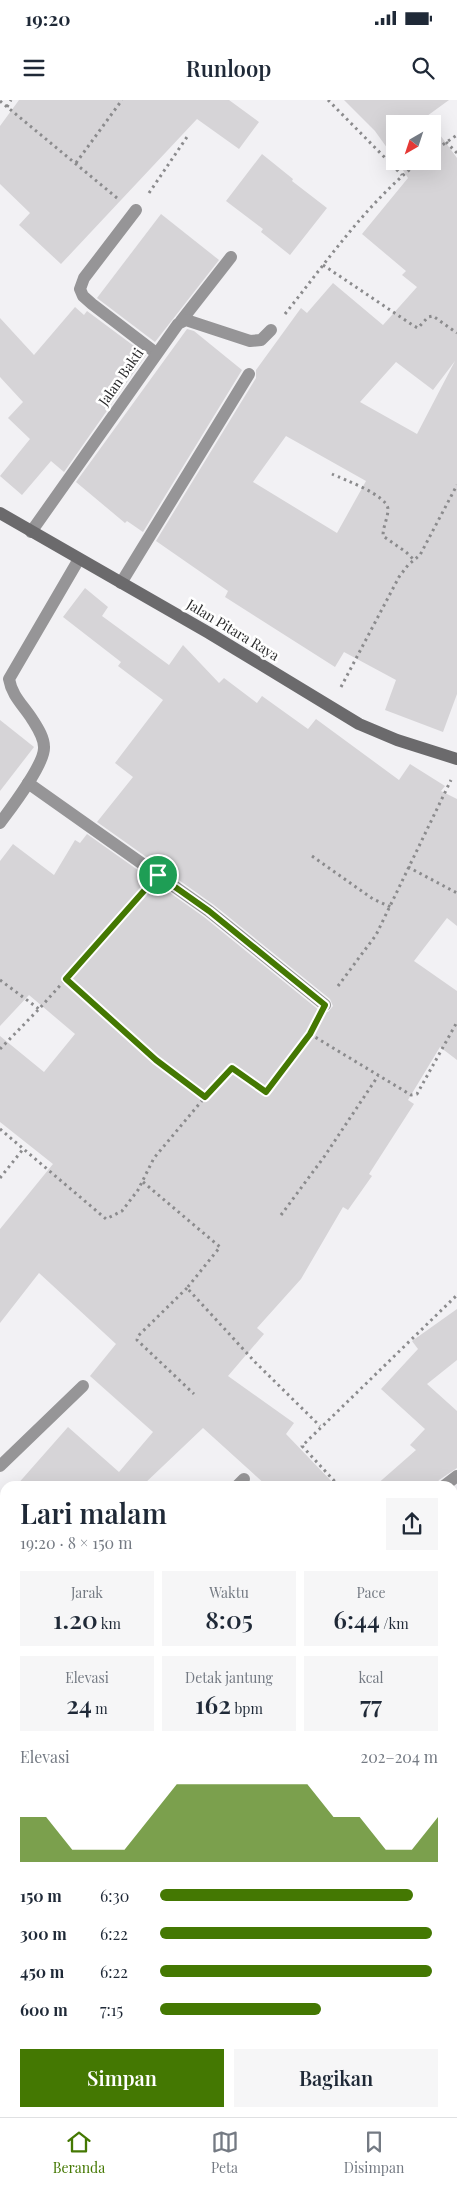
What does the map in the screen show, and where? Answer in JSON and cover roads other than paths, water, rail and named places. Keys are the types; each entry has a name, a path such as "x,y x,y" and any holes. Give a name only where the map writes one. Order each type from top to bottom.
{"main road":[{"name":"Jalan Pitara Raya","path":"0,512 31,532 209,633 359,724 389,737 457,759"}],"street":[{"path":"136,210 90,270 80,289 92,304 156,353"},
{"name":"Jalan Bakti","path":"31,532 156,353 231,257"},
{"path":"182,321 186,320 250,341 261,340 271,330"},
{"path":"121,584 249,374"},
{"path":"0,823 28,783 43,757 44,747 41,734 11,689 9,679 79,559"},
{"path":"28,783 209,911 325,1005"},
{"path":"0,1466 83,1386"}]}
